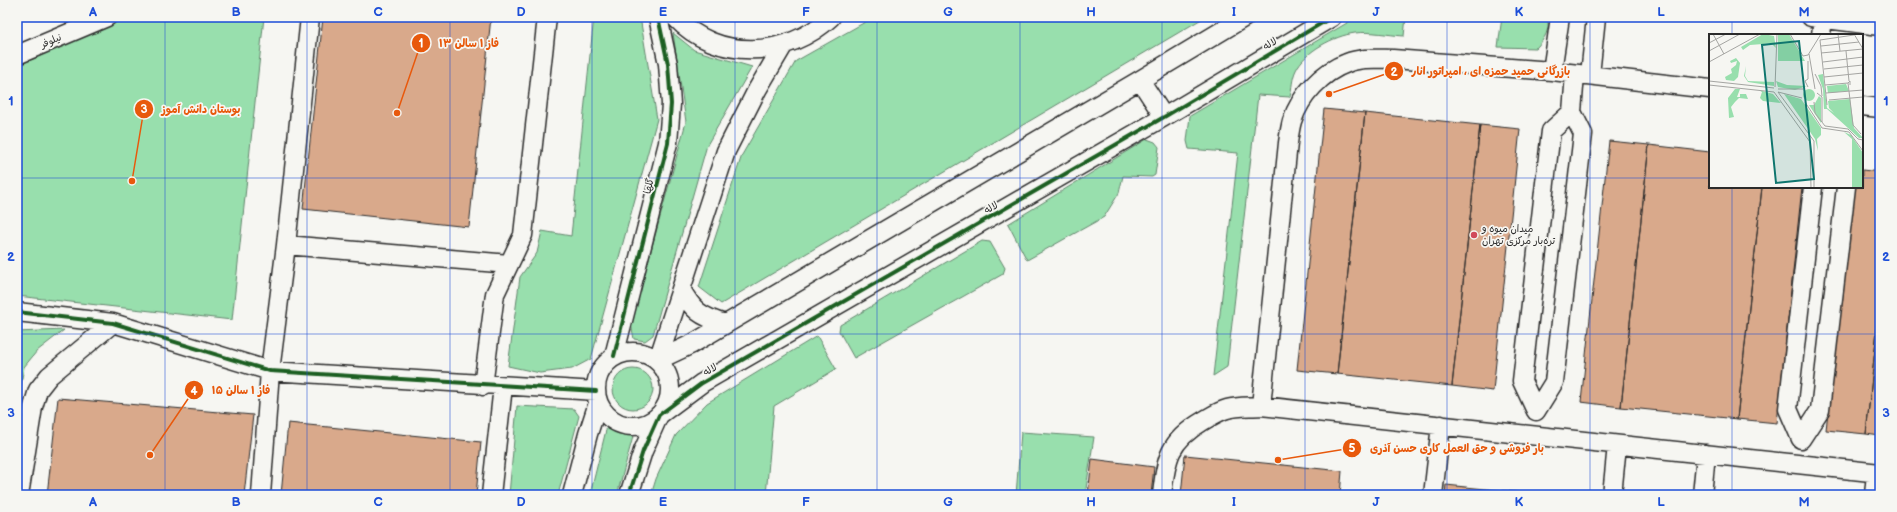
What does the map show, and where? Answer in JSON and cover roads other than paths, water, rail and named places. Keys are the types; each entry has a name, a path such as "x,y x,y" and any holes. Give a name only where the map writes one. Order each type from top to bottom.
{"street":[{"name":"نیلوفر","path":"17,55 107,17"},
{"path":"261,495 270,372 286,245 310,17"},
{"path":"483,386 495,294 523,235 547,17"},
{"name":"گلها","path":"614,356 668,143 671,104 668,64 658,17"},
{"path":"675,17 683,25 705,39 730,48 756,50 783,46 803,38 831,17"},
{"path":"658,360 692,344 1245,17"},
{"name":"لاله","path":"660,415 702,383 1164,117 1332,17"},
{"path":"1552,71 1560,17"},
{"path":"1536,411 1522,381 1551,130 1572,112 1596,17"},
{"path":"1826,22 1858,29 1880,26"},
{"path":"658,360 726,151 757,90 783,46"},
{"path":"1261,406 1288,142 1292,121 1299,105 1314,84 1329,72 1347,62 1366,59 1393,59 1552,71 1709,89"},
{"path":"1140,80 1164,117"},
{"path":"1863,106 1880,108"},
{"path":"1533,435 1536,411 1554,382 1583,134 1572,112"},
{"path":"1802,439 1788,409 1813,188"},
{"path":"1800,465 1802,439 1820,410 1846,188"},
{"path":"286,245 509,264"},
{"path":"681,289 690,305 697,312 710,319 725,324"},
{"path":"17,312 112,323 270,372 503,386 597,397"},
{"path":"19,495 33,407 38,390 48,376 112,323"},
{"path":"572,495 597,397 596,381 600,371 614,356 624,352 636,351 648,354 658,360 670,381 670,394 667,405 660,415 643,451 629,495"},
{"path":"491,495 503,386"},
{"path":"597,397 609,418 626,426 638,426 650,422 660,415"},
{"path":"1162,495 1164,475 1168,458 1178,439 1190,429 1228,409 1261,406 1878,473 1874,495"},
{"path":"1433,495 1441,425"},
{"path":"1612,495 1617,444"},
{"path":"1702,495 1706,454"}],"place":[{"name":"بازرگانی حمید حمزه ای ، امپراتور انار","path":"1329,94"},
{"name":"فاز ۱ سالن ۱۳","path":"397,113"},
{"name":"بوستان دانش آموز","path":"132,181"},
{"name":"میدان میوه و تره‌بار مرکزی تهران","path":"1474,235"},
{"name":"فاز ۱ سالن ۱۵","path":"150,455"},
{"name":"بار فروشی و حق العمل کاری حسن آذری","path":"1278,460"}]}
